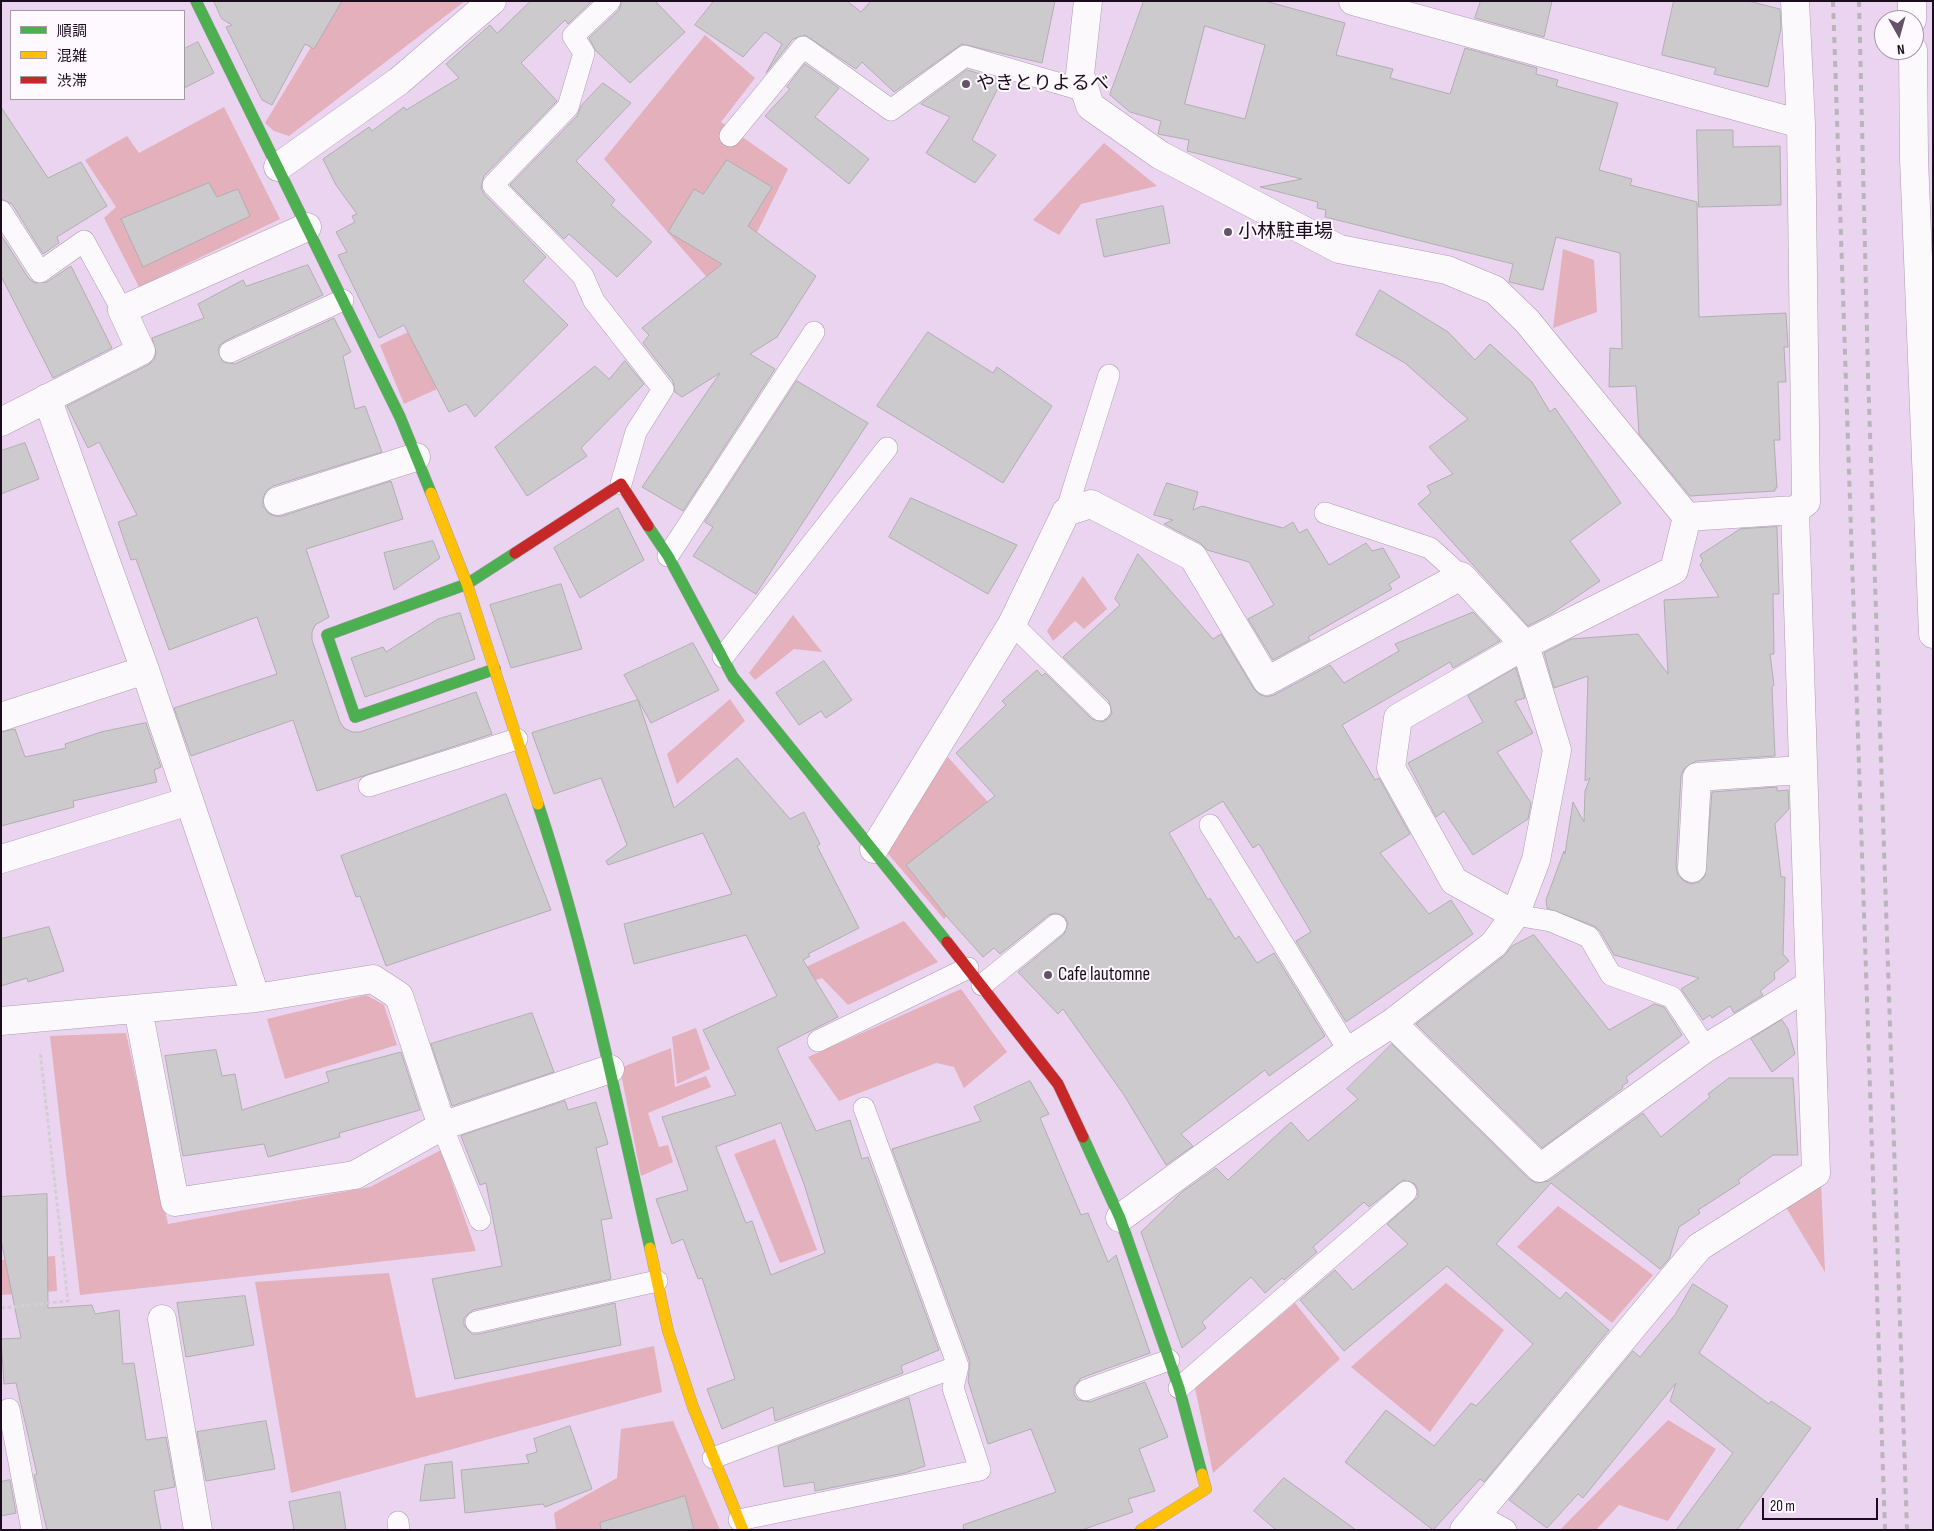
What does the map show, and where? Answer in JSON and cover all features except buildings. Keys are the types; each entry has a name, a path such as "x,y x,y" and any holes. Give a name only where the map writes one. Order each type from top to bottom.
{"street":[{"path":"196,1 400,417 467,584 562,876 610,1069 668,1331 713,1458 741,1525"},
{"path":"278,167 399,81 492,1"},
{"path":"1088,1 1080,74 1090,106 1160,155 1339,249 1447,270 1495,290 1527,322 1687,518"},
{"path":"1352,1 1801,124"},
{"path":"1687,518 1795,510 1806,502 1801,124 1795,1"},
{"path":"1914,60 1923,160 1933,634"},
{"path":"1,422 141,351 122,310 307,227"},
{"path":"47,398 145,670 256,998"},
{"path":"278,501 416,457"},
{"path":"495,669 355,717 327,635 467,584 621,484 668,556 733,677 874,849 1058,1084 1120,1218 1179,1388 1206,1488 1141,1530"},
{"path":"874,849 1012,624 1066,512 1091,504 1193,557 1267,681 1461,576 1525,645 1557,750 1536,860 1514,915 1494,944 1392,1023 1349,1051 1120,1218"},
{"path":"1470,1522 1699,1247 1816,1173 1795,510"},
{"path":"1514,915 1454,881 1391,768 1398,718 1525,645 1674,570 1687,518"},
{"path":"1,717 145,670"},
{"path":"1692,868 1697,777 1802,770"},
{"path":"1,859 189,801"},
{"path":"1,1021 256,998 373,979 399,996 442,1126"},
{"path":"1392,1023 1540,1168 1706,1048 1810,985"},
{"path":"138,1009 175,1202 355,1175 442,1126 610,1069"},
{"path":"162,1319 198,1530"}],"lane":[{"path":"610,1 573,36 584,53 568,107 493,185 583,276 594,301 663,389 636,432 621,484"},
{"path":"730,136 803,47 891,110 965,56 1085,91"},
{"path":"1,211 40,272 84,241 122,310"},
{"path":"230,352 343,300"},
{"path":"668,556 814,332"},
{"path":"1066,512 1109,375"},
{"path":"723,657 887,448"},
{"path":"1325,512 1430,548 1461,576"},
{"path":"1012,624 1100,710"},
{"path":"369,786 517,739"},
{"path":"1210,825 1349,1051"},
{"path":"1514,915 1551,921 1589,937 1611,975 1672,997 1706,1048"},
{"path":"982,985 1056,925"},
{"path":"818,1041 968,968"},
{"path":"741,1525 980,1470 952,1388 958,1366 864,1108"},
{"path":"442,1126 480,1220"},
{"path":"1179,1388 1406,1192"},
{"path":"476,1322 657,1281"},
{"path":"1086,1390 1169,1360"},
{"path":"713,1458 958,1366"},
{"path":"9,1409 32,1530"},
{"path":"1470,1522 1506,1530"}],"path":[{"path":"1,1308 68,1302 37,1018"}],"shaded area":[{"path":"339,1 465,1 289,136 274,131 265,123"},
{"path":"705,35 755,78 721,122 788,169 725,298 604,159"},
{"path":"224,107 280,219 139,287 104,218 116,207 85,160 127,136 139,153"},
{"path":"1104,143 1157,186 1081,204 1059,235 1033,220"},
{"path":"1563,249 1594,260 1597,312 1553,328"},
{"path":"476,301 512,355 404,404 380,345"},
{"path":"1083,576 1107,609 1084,629 1075,621 1053,641 1047,631"},
{"path":"793,615 822,652 794,649 755,680 749,673"},
{"path":"730,699 745,721 677,784 667,754"},
{"path":"948,757 1028,847 944,919 883,848"},
{"path":"904,921 938,962 848,1005 822,978 782,991 774,982"},
{"path":"961,989 1007,1052 964,1088 954,1067 936,1063 839,1101 808,1057"},
{"path":"366,995 384,1005 397,1045 285,1079 267,1019"},
{"path":"696,1028 710,1069 677,1084 672,1037"},
{"path":"126,1033 168,1224 370,1187 441,1150 476,1251 80,1295 50,1036"},
{"path":"671,1048 675,1087 706,1076 711,1087 648,1113 659,1147 668,1145 673,1162 641,1176 620,1068"},
{"path":"775,1139 817,1250 780,1263 734,1154"},
{"path":"1821,1182 1825,1272 1784,1204"},
{"path":"1558,1206 1653,1275 1612,1323 1517,1247"},
{"path":"55,1256 57,1291 1,1295 1,1260"},
{"path":"389,1273 416,1398 654,1346 662,1392 291,1493 255,1282"},
{"path":"1446,1283 1504,1330 1430,1432 1351,1367"},
{"path":"1295,1303 1340,1359 1213,1473 1195,1388"},
{"path":"1668,1420 1716,1449 1668,1521 1619,1505 1596,1530 1560,1530"},
{"path":"673,1421 720,1530 556,1530 554,1513 617,1478 621,1429"}],"railway":[{"path":"1833,1 1885,1530"},
{"path":"1859,1 1868,374 1907,1530"}],"traffic: fast":[{"path":"196,1 400,417 431,493"},
{"path":"648,526 668,556 733,677 947,942"},
{"path":"495,669 355,717 327,635 467,584 515,553"},
{"path":"538,804 586,969 650,1248"},
{"path":"1083,1137 1120,1218 1179,1388 1202,1474"}],"traffic: slow":[{"path":"431,493 467,584 538,804"},
{"path":"650,1248 668,1331 693,1407 743,1530"},
{"path":"1141,1530 1206,1489 1202,1474"}],"traffic: jam":[{"path":"515,553 621,484 648,526"},
{"path":"947,942 1058,1084 1083,1137"}],"place":[{"name":"やきとりよるべ","path":"966,84"},
{"name":"小林駐車場","path":"1228,232"},
{"name":"Cafe lautomne","path":"1048,975"}]}
